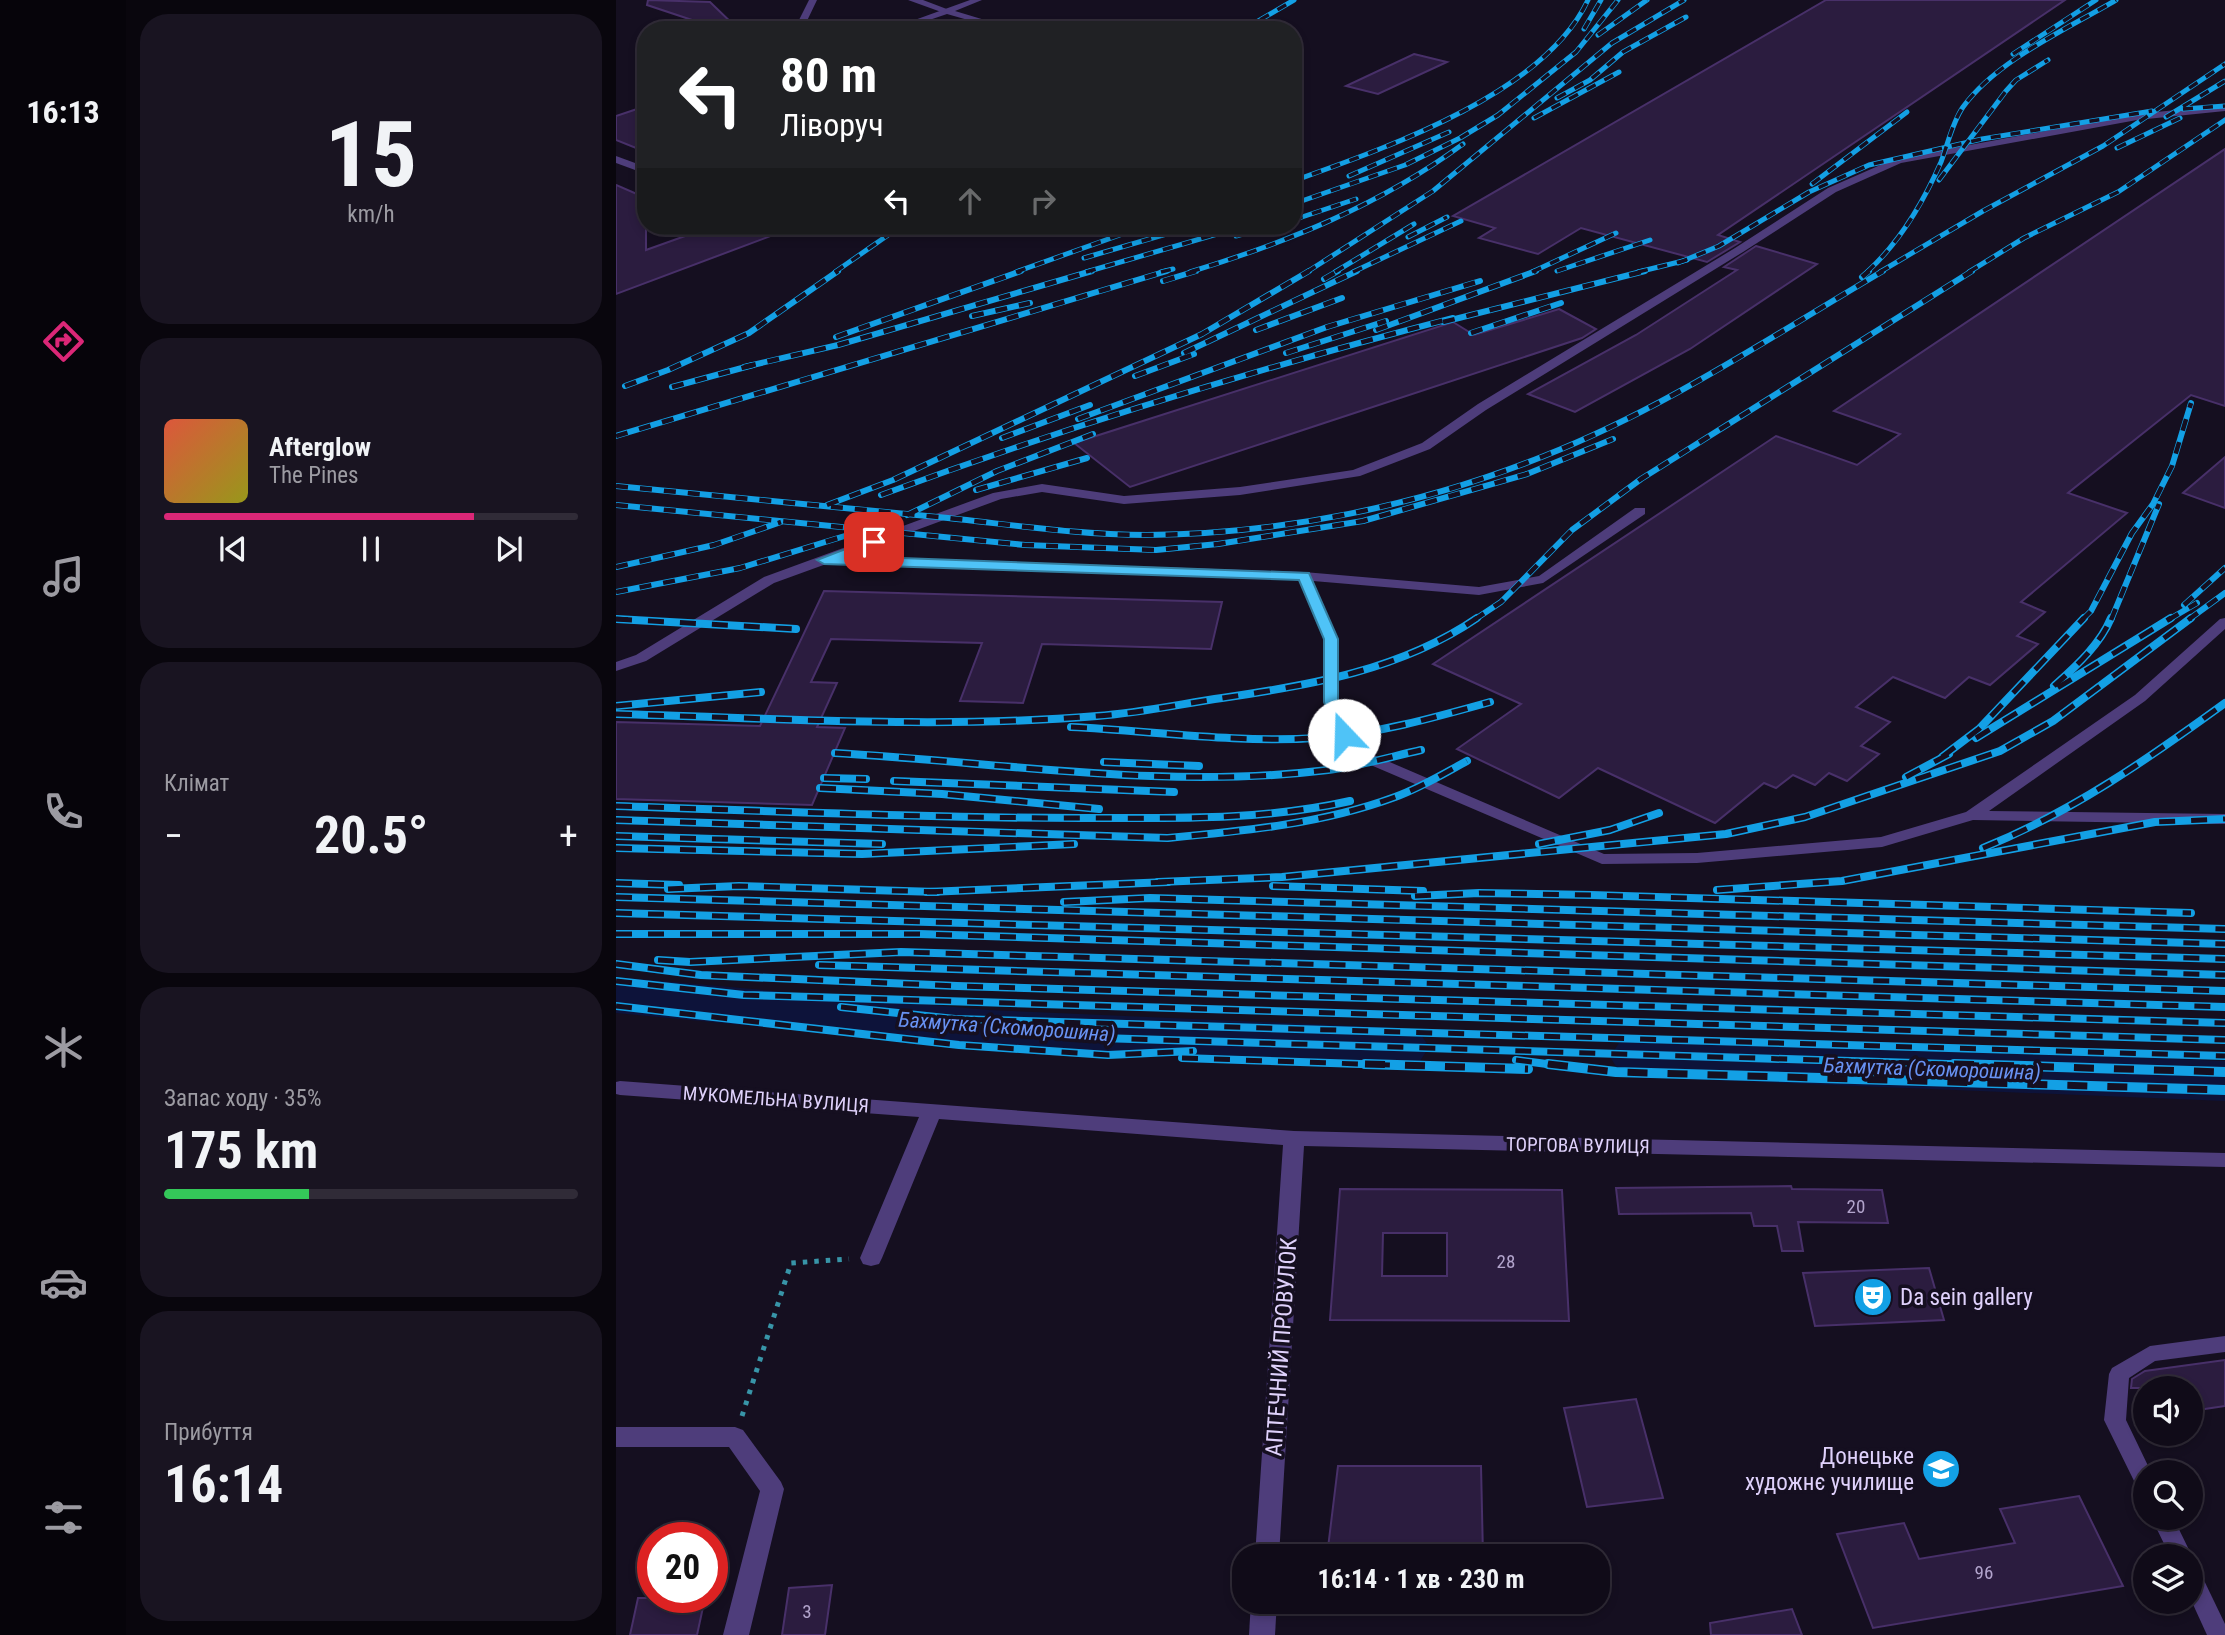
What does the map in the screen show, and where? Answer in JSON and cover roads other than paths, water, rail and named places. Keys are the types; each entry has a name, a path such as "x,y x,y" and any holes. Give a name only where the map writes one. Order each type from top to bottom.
{"street":[{"path":"913,0 947,10"},
{"path":"616,159 637,167"},
{"name":"МУКОМЕЛЬНА ВУЛИЦЯ","path":"620,1088 932,1110"},
{"path":"871,1258 932,1110"},
{"name":"ТОРГОВА ВУЛИЦЯ","path":"932,1110 1294,1138 2225,1160"},
{"name":"АПТЕЧНИЙ ПРОВУЛОК","path":"1268,1544 1294,1138"},
{"path":"616,1437 735,1437 772,1489 736,1635"},
{"path":"1262,1635 1263,1614"}],"lane":[{"path":"802,21 813,0"},
{"path":"916,21 978,0"},
{"path":"947,10 984,21"},
{"path":"616,667 641,658 769,580 998,496 1042,488 1124,500 1240,491 1356,473 1426,446 1482,407 1832,190 1898,161 2137,117 2225,108"},
{"path":"824,560 1304,576 1479,591 1543,579 1640,511"},
{"path":"1304,576 1331,639 1331,702 1350,751 1602,859 1697,858 1882,842 1972,815 2225,819"},
{"path":"1972,815 2140,698 2225,622"},
{"path":"2135,1460 2115,1420 2119,1374 2150,1354 2225,1344"},
{"path":"2203,1602 2219,1635"}],"waterway":[{"name":"Бахмутка (Скоморошина)","path":"616,995 989,1029 1400,1047"},
{"name":"Бахмутка (Скоморошина)","path":"1639,1057 2225,1081"}],"railway":[{"path":"1258,21 1294,0"},
{"path":"1302,178 1416,134 1500,90 1536,63 1567,33 1588,0"},
{"path":"1584,29 1601,0"},
{"path":"1302,201 1405,165 1460,138 1498,115 1576,52 1618,0"},
{"path":"1598,35 1647,0"},
{"path":"1307,272 1433,191 1612,43 1684,0"},
{"path":"2013,54 2096,0"},
{"path":"1946,147 1959,113 1977,90 1994,75 2034,47 2116,0"},
{"path":"1557,98 1590,80 1623,52 1686,17"},
{"path":"1967,142 2016,80 2048,60"},
{"path":"1880,272 1983,211 2103,146 2225,64"},
{"path":"1534,118 1619,72"},
{"path":"2166,117 2225,81"},
{"path":"2183,109 2225,106"},
{"path":"1967,142 2152,111"},
{"path":"1812,184 1907,112"},
{"path":"2117,148 2180,118"},
{"path":"1969,272 2024,238 2118,192 2225,120"},
{"path":"1349,176 1449,132"},
{"path":"1939,180 1967,142"},
{"path":"1946,147 1967,142"},
{"path":"1302,232 1399,186 1463,144"},
{"path":"1683,261 1719,246 1809,192 1869,165 1946,147"},
{"path":"1867,272 1890,248 1918,207 1946,147"},
{"path":"1302,217 1356,199"},
{"path":"1408,237 1447,217"},
{"path":"1353,272 1461,221"},
{"path":"1335,272 1414,224"},
{"path":"1532,272 1616,233"},
{"path":"835,272 888,235"},
{"path":"1016,272 1120,235"},
{"path":"1084,258 1163,235"},
{"path":"1086,272 1214,235"},
{"path":"1190,272 1295,235"},
{"path":"1557,271 1650,240"},
{"path":"1683,261 1687,260"},
{"path":"1638,272 1683,261"},
{"path":"1678,263 1683,261"},
{"path":"1161,272 1173,269"},
{"path":"625,386 668,370 749,333 838,271"},
{"path":"836,337 1021,271"},
{"path":"744,367 838,345 1092,271"},
{"path":"616,436 1167,271"},
{"path":"1163,281 1196,271"},
{"path":"827,505 893,480 1202,334 1309,271"},
{"path":"1324,279 1338,271"},
{"path":"1184,353 1357,271"},
{"path":"1376,330 1536,271"},
{"path":"1443,322 1645,271"},
{"path":"1862,277 1869,271"},
{"path":"909,514 1047,529 1147,535 1299,523 1399,503 1497,474 1632,416 1717,370 1883,271"},
{"path":"1477,618 1501,602 1572,530 1641,479 1972,271"},
{"path":"1078,419 1327,327 1480,281"},
{"path":"1256,330 1342,298"},
{"path":"972,316 1030,303"},
{"path":"1471,333 1561,303"},
{"path":"881,495 1022,445 1165,399 1453,318"},
{"path":"1286,353 1386,321"},
{"path":"1135,376 1194,354"},
{"path":"672,387 753,365"},
{"path":"2084,618 2091,611 2132,533 2153,504 2172,466 2191,403"},
{"path":"1002,438 1090,405"},
{"path":"909,514 997,471 1093,434"},
{"path":"616,505 1025,545 1156,550 1218,544 1363,521 1527,474 1613,439"},
{"path":"976,490 1087,458"},
{"path":"616,486 909,514"},
{"path":"2111,620 2159,504"},
{"path":"616,567 714,545 781,522"},
{"path":"616,592 740,568 861,531"},
{"path":"2184,605 2225,568"},
{"path":"2188,620 2225,593"},
{"path":"2168,620 2197,603"},
{"path":"616,714 917,722 1037,720 1113,715 1289,687 1354,673 1418,651 1477,618"},
{"path":"1942,757 1979,729 2084,618"},
{"path":"2054,686 2094,646 2111,618"},
{"path":"1976,738 2171,618"},
{"path":"1158,882 1282,877 1726,834 1805,817 2000,751 2053,721 2191,618"},
{"path":"638,620 616,619 796,629"},
{"path":"616,706 761,692"},
{"path":"1071,727 1225,738 1317,738 1383,729 1490,702"},
{"path":"1983,848 2078,801 2138,764 2225,703"},
{"path":"835,753 1143,776 1205,777 1328,770 1421,750"},
{"path":"1906,777 1949,754"},
{"path":"616,820 1167,838 1254,829 1339,814 1404,793 1467,761"},
{"path":"1104,762 1199,766"},
{"path":"824,778 866,779"},
{"path":"894,781 1174,792"},
{"path":"820,788 942,794 1099,809"},
{"path":"616,806 907,816 1149,818 1250,815 1350,801"},
{"path":"1539,844 1610,830 1659,813"},
{"path":"1717,890 1842,881 2155,822 2225,819"},
{"path":"616,836 882,844"},
{"path":"616,848 862,854 1074,844"},
{"path":"931,892 1168,882"},
{"path":"616,883 679,885"},
{"path":"668,889 739,886 931,892"},
{"path":"1273,886 1423,891"},
{"path":"927,892 931,892"},
{"path":"931,892 937,892"},
{"path":"1415,896 1479,893 1591,895 2191,913"},
{"path":"616,897 2225,944"},
{"path":"1064,902 1150,898 2225,929"},
{"path":"616,913 2225,959"},
{"path":"616,934 919,934 2225,975"},
{"path":"658,960 690,962 901,952 2225,991"},
{"path":"616,964 701,975 957,986 2225,1023"},
{"path":"819,965 2225,1007"},
{"path":"616,981 744,995 2225,1040"},
{"path":"616,1006 959,1045 1108,1055 1193,1051"},
{"path":"841,1007 955,1019 2225,1056"},
{"path":"1036,1030 1100,1038 2012,1066"},
{"path":"1182,1058 1420,1066"},
{"path":"1516,1060 1562,1066"},
{"path":"1365,1064 1528,1069"},
{"path":"1548,1064 1616,1072 2225,1090"},
{"path":"1954,1064 2225,1072"}],"place":[{"name":"Da sein gallery","path":"1873,1297"},
{"name":"Донецьке художнє училище","path":"1941,1469"}]}
